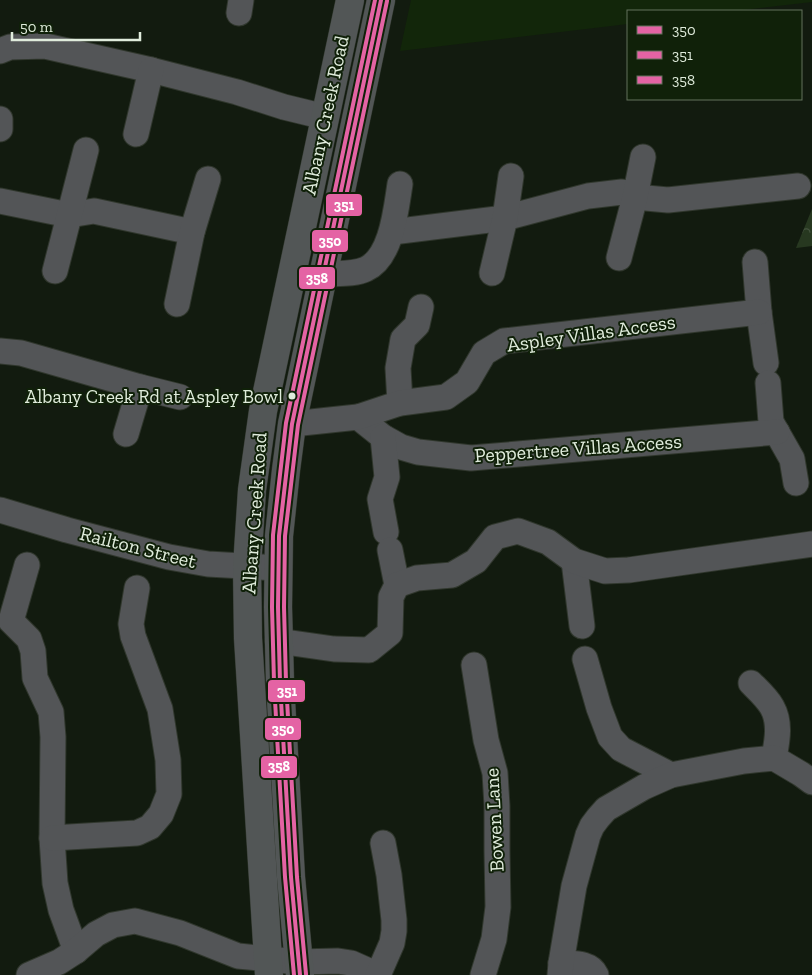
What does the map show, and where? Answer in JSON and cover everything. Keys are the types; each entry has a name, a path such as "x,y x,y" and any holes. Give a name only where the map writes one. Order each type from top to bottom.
{"main road":[{"name":"Albany Creek Road","path":"269,967 248,638 247,567 252,490 263,411 350,0"},
{"name":"Albany Creek Road","path":"299,969 290,857 278,641 278,568 282,499 292,424 381,0"}],"street":[{"path":"0,51 10,47 45,46 151,70 325,117"},
{"path":"136,134 151,70"},
{"path":"0,119 0,129"},
{"path":"55,271 86,150"},
{"path":"619,258 643,157"},
{"path":"492,273 505,218 511,176"},
{"path":"177,304 192,232 208,179"},
{"path":"323,274 350,273 366,269 376,262 392,232 400,184"},
{"path":"392,232 505,218 588,196 622,192 635,197 668,200 798,186"},
{"path":"0,201 69,215 94,211 192,232"},
{"path":"755,262 771,422 792,459 796,483"},
{"path":"400,403 398,368 403,339 417,325 421,307"},
{"name":"Aspley Villas Access","path":"292,424 358,417 400,403 446,397 467,382 484,353 504,341 759,312"},
{"path":"0,351 21,354 180,397"},
{"path":"126,434 140,387"},
{"name":"Peppertree Villas Access","path":"358,417 383,437 401,447 418,452 471,458 776,432"},
{"path":"278,641 334,649 370,650 390,633 391,597 397,585 380,499 387,477 383,437"},
{"name":"Railton Street","path":"0,510 169,557 208,564 278,568"},
{"path":"397,585 417,578 452,575 476,561 495,537 518,531 548,542 574,561 605,571 629,570 812,544"},
{"path":"574,561 582,626"},
{"path":"27,565 6,622 29,639 33,651 35,678 51,712 53,738 52,838 55,883 60,910 76,951"},
{"path":"52,838 137,832 150,826 161,814 169,794 168,760 160,709 131,624 138,588"},
{"path":"585,659 610,737 621,749 671,775"},
{"name":"Bowen Lane","path":"474,665 486,740 495,774 497,806 498,907 494,939 483,975"},
{"path":"751,683 772,706 776,716 778,740 774,758"},
{"path":"596,975 594,969 584,965 560,969 574,886 588,835 592,826 606,809 644,787 671,775 744,761 774,758 812,782"},
{"path":"30,975 60,962 96,934 113,925 135,921 180,933 269,967 299,969 338,961 351,963 378,975 392,942 394,931 389,875 383,843"}],"shaded area":[{"path":"411,0 812,0 812,2 744,10 627,10 627,24 400,51"}],"green space":[{"path":"812,209 812,246 796,248"}],"transit line":[{"name":"358","path":"294,975 285,877 274,682 273,535 286,423 375,0"},
{"name":"350","path":"300,975 291,877 280,682 279,536 292,424 381,0"},
{"name":"351","path":"306,974 297,877 286,682 285,536 298,425 387,1"}],"place":[{"name":"Albany Creek Rd at Aspley Bowl","path":"292,396"}]}
